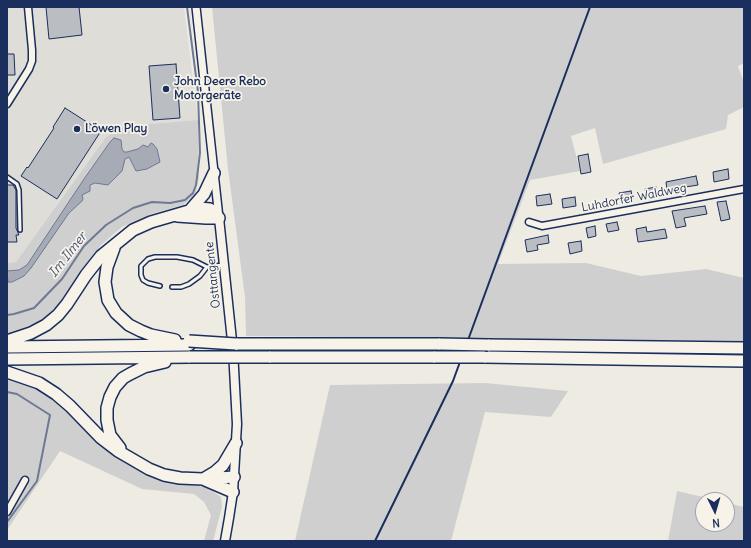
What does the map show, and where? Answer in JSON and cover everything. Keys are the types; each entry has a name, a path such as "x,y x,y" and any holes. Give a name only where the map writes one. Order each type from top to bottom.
{"highway":[{"path":"191,209 204,194 214,173"},
{"path":"7,341 31,333 46,325 58,315 94,265 102,256 133,230 144,224 191,209 207,208 213,210 219,218"},
{"path":"173,216 219,218"},
{"path":"118,242 109,258 105,274 108,300 116,313 121,320 151,335 189,343"},
{"path":"7,347 189,343 440,344 744,348"},
{"path":"134,462 115,442 108,428 107,408 115,387 123,378 144,367 190,357"},
{"path":"7,359 190,357 484,357 744,361"},
{"path":"7,372 39,383 56,394 70,406 101,438 134,462 164,475 180,478 202,479 234,477"},
{"path":"202,479 215,472 223,465 236,442"},
{"path":"202,479 233,492"}],"main road":[{"name":"Osttangente","path":"219,218 236,386 236,442 233,492 225,541"}],"street":[{"path":"7,104 29,69 32,61 28,7"},
{"name":"Osttangente","path":"196,7 219,218"},
{"name":"Luhdorfer Waldweg","path":"528,222 542,226 744,189"},
{"path":"7,512 25,480"}],"lane":[{"path":"7,177 17,184 19,190 20,230"},
{"path":"160,286 148,283 141,275 141,266 148,259 155,257 177,257 193,260 207,267 224,265"},
{"path":"172,287 180,287 190,284 200,276 207,267"}],"shaded area":[{"path":"7,7 184,7 198,120 124,126 106,137 16,262 7,263"},
{"path":"212,7 744,7 744,63 738,66 744,83 744,107 728,115 726,129 603,164 595,128 571,136 580,171 530,180 498,264 586,263 641,276 706,269 744,278 744,341 246,336 245,297 228,169"},
{"path":"198,120 199,178 195,195 183,205 151,214 122,227 101,245 58,306 40,321 14,333 7,334 7,263 16,262 106,137 124,126"},
{"path":"114,138 121,140 122,149 124,152 138,149 143,145 148,147 151,143 153,144 157,149 160,162 147,169 136,171 129,157 125,159 122,171 108,185 95,183 90,185 90,191 82,195 82,201 69,213 31,268 24,276 12,282 8,282 7,271 19,270 27,265 84,179"},
{"path":"7,375 35,386 161,478 204,487 221,497 222,507 213,541 204,541 211,515 204,502 194,494 142,489 60,451 7,530"},
{"path":"485,383 568,391 551,417 485,412 451,541 295,541 330,385"},
{"path":"677,491 695,495 695,532 735,532 735,505 744,507 744,541 668,541"}],"building":[{"path":"46,7 79,7 82,35 49,39"},
{"path":"7,54 14,54 15,75 7,75"},
{"path":"176,64 180,118 153,120 149,66"},
{"path":"65,108 101,131 57,199 21,176 27,167 28,168 54,128 53,127"},
{"path":"588,154 591,172 581,174 578,156"},
{"path":"728,169 729,179 714,182 713,172"},
{"path":"696,176 698,185 667,190 666,182"},
{"path":"7,185 13,185 16,190 16,228 19,235 16,235 17,242 7,242"},
{"path":"656,187 658,194 646,196 645,189"},
{"path":"631,191 633,199 621,201 619,193"},
{"path":"550,194 552,204 537,206 536,196"},
{"path":"575,197 576,206 563,208 562,199"},
{"path":"726,201 730,219 721,221 717,202"},
{"path":"705,206 707,214 684,218 686,226 676,228 672,211"},
{"path":"617,222 619,230 608,232 606,224"},
{"path":"595,226 596,236 588,238 586,228"},
{"path":"646,227 647,232 665,229 667,238 638,242 636,229"},
{"path":"548,235 549,243 537,245 538,250 527,252 525,240"},
{"path":"581,241 582,251 570,254 568,243"}],"waterway":[{"name":"Im Ilmer","path":"7,315 34,308 62,279 84,246 106,225 133,208 152,202 170,203 185,200 193,193 196,185 200,153 198,92 187,7"},
{"name":"Im Ilmer","path":"7,392 17,394 50,415 37,481 7,522"}],"railway":[{"path":"375,541 453,381 590,7"}],"place":[{"name":"John Deere Rebo Motorgeräte","path":"166,89"},
{"name":"Löwen Play","path":"77,129"}]}
